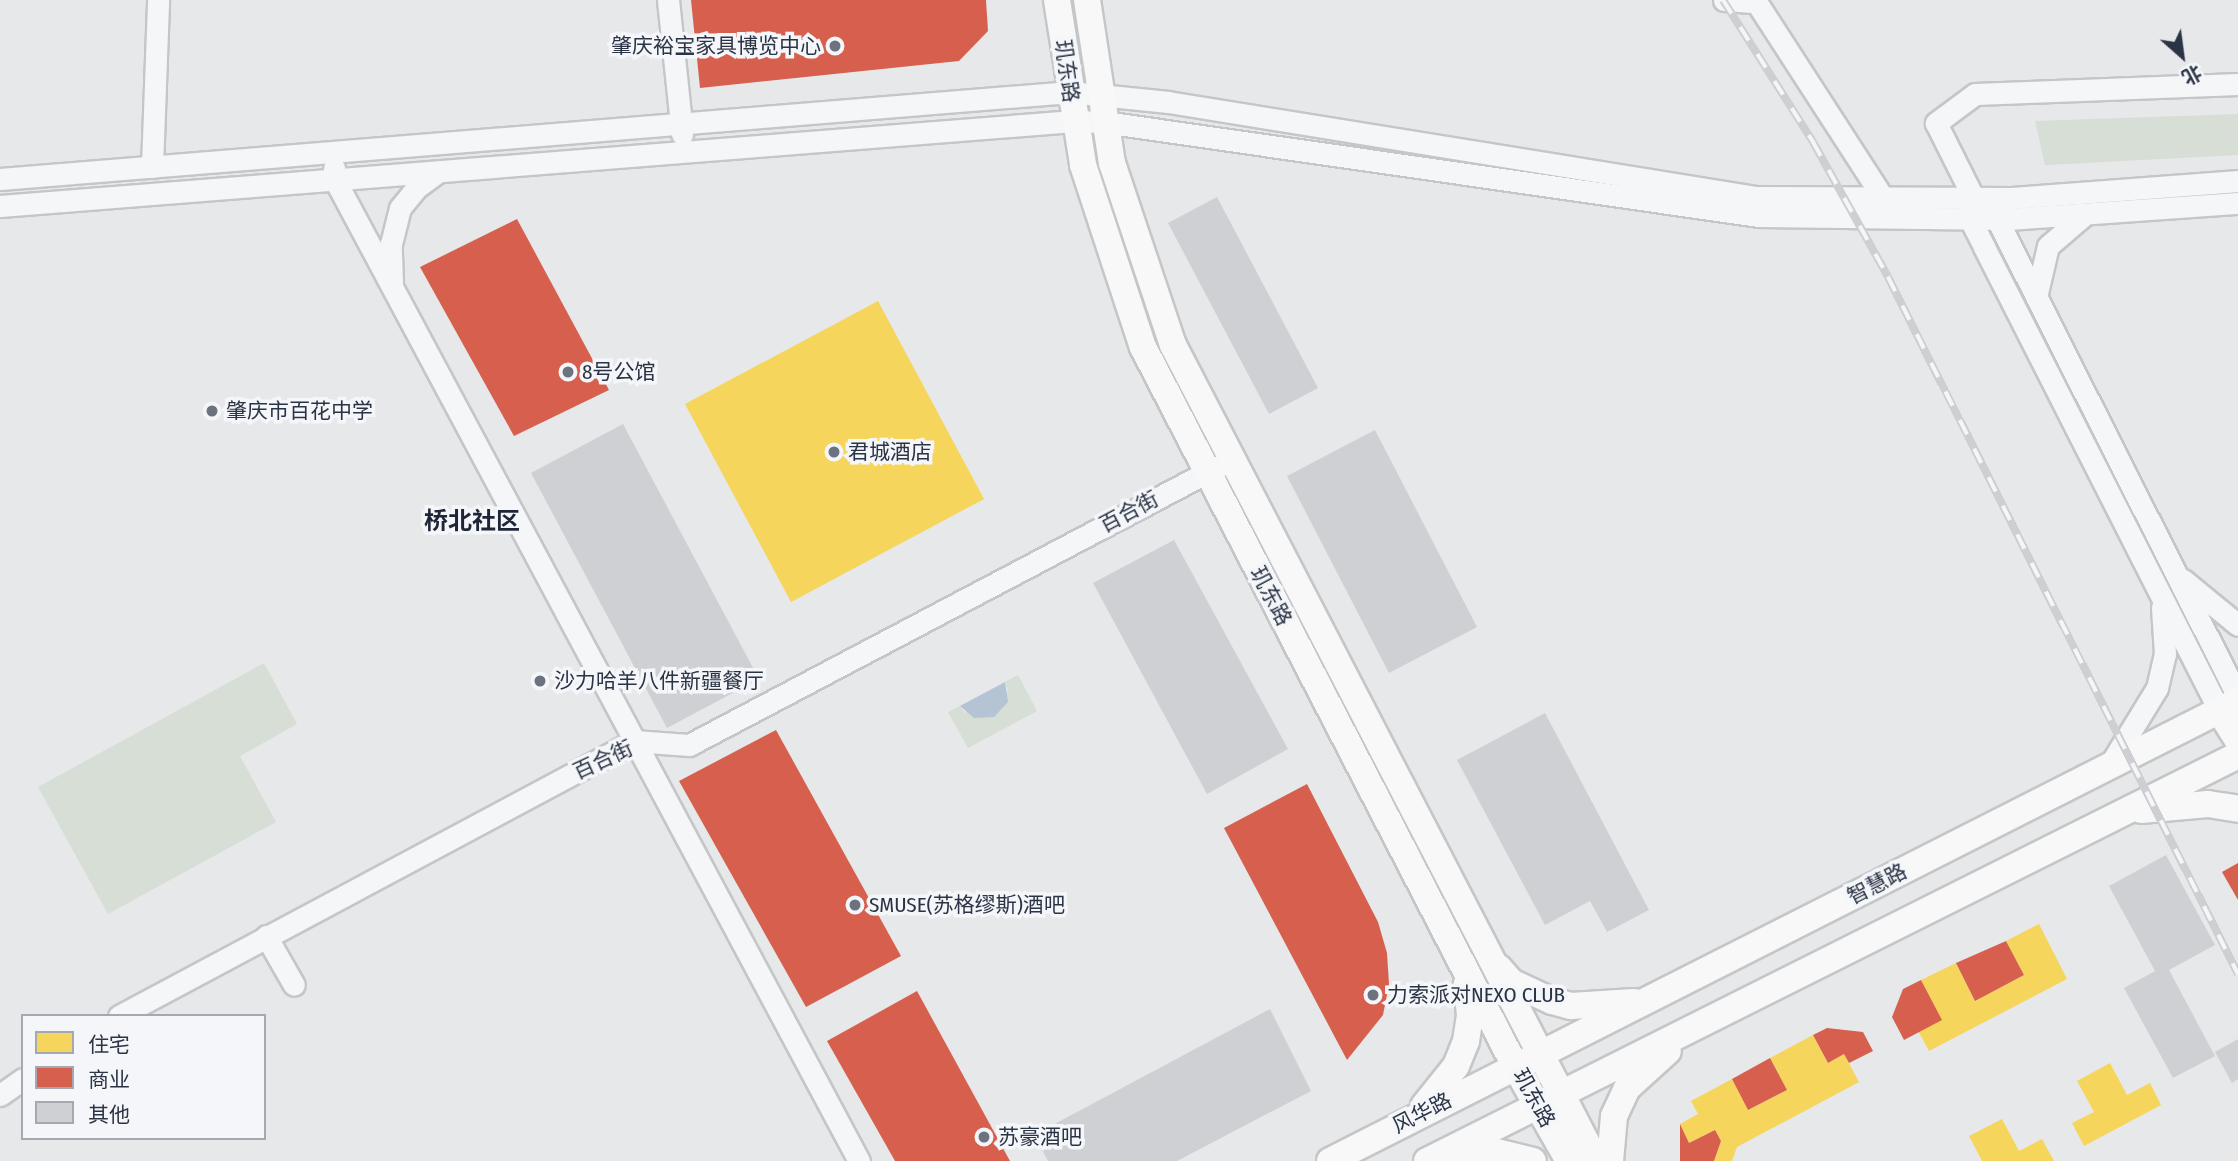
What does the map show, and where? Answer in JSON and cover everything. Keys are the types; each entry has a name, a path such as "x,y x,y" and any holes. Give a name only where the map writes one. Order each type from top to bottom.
{"main road":[{"name":"玑东路","path":"1057,0 1074,121 1122,295 1206,472 1466,970 1527,1061 1549,1100 1596,1161"},
{"name":"玑东路","path":"1087,0 1104,122 1152,293 1230,460 1482,947 1527,1061"},
{"path":"2232,702 2238,741"},
{"name":"智慧路","path":"1527,1061 2232,702"},
{"path":"1432,1158 1689,1032 2118,813 2238,755"},
{"path":"2118,813 2185,804 2238,809"},
{"path":"1482,947 1511,982 1530,994 1571,1006 1651,1000"},
{"path":"1413,1118 1443,1086 1466,1041 1470,1015 1466,970"},
{"path":"1610,1161 1614,1116 1627,1088 1689,1032"},
{"name":"风华路","path":"1330,1161 1357,1155 1413,1118 1527,1061"},
{"name":"玑东路","path":"1549,1100 1569,1161"},
{"path":"1432,1158 1493,1151 1533,1161"}],"street":[{"path":"152,167 158,0"},
{"path":"668,0 684,152"},
{"path":"1724,0 1755,1 1896,218"},
{"path":"2232,702 2179,576 1997,219 1973,197 1936,123 1975,94 2238,84"},
{"path":"0,179 1070,92 1100,94 1756,197 1973,197 2238,181"},
{"path":"0,206 1074,121 1104,122 1759,216 1997,219 2238,203"},
{"path":"332,152 335,180 859,1161"},
{"path":"393,288 391,244 400,208 416,188 439,172"},
{"path":"1973,197 1970,219 2160,591 2232,702"},
{"path":"2036,297 2048,246 2086,214"},
{"name":"百合街","path":"123,1014 634,741 689,745 1230,460"},
{"path":"2179,576 2238,625"},
{"path":"2111,763 2157,688 2165,654 2160,591"},
{"path":"266,936 294,985"},
{"path":"0,1094 21,1080"}],"shaded area":[{"path":"2238,114 2238,155 2045,165 2035,121"},
{"path":"264,663 297,724 240,756 276,822 108,914 38,787"},
{"path":"1018,675 1037,711 968,748 948,712 960,706 965,713 1008,691 1005,682"}],"water":[{"path":"1005,682 1008,702 994,717 974,718 960,706"}],"building: 住宅":[{"name":"君城酒店","path":"878,301 984,499 791,602 685,404"},
{"path":"2039,924 2067,979 1929,1051 1916,1027 1939,1015 1921,980 1956,963 1975,1001 2024,975 2006,941"},
{"path":"1813,1035 1828,1063 1844,1054 1859,1082 1737,1147 1732,1161 1714,1161 1721,1141 1715,1130 1689,1143 1680,1124 1698,1114 1691,1101 1732,1079 1748,1110 1787,1090 1770,1058"},
{"path":"2110,1063 2127,1095 2150,1083 2161,1105 2084,1146 2072,1123 2094,1112 2077,1081"},
{"path":"2002,1119 2019,1151 2042,1139 2054,1161 1982,1161 1969,1136"}],"building: 商业":[{"name":"肇庆裕宝家具博览中心","path":"691,0 986,0 988,31 959,61 700,88"},
{"path":"517,219 609,390 514,436 420,267"},
{"path":"776,730 901,956 806,1007 679,781"},
{"path":"1307,784 1378,922 1387,953 1389,984 1383,1015 1347,1060 1224,828"},
{"path":"2238,863 2238,900 2222,872"},
{"path":"2006,941 2024,975 1975,1001 1956,963"},
{"path":"1921,980 1942,1020 1904,1040 1892,1017 1903,989"},
{"path":"917,991 1010,1161 895,1161 827,1041"},
{"path":"1827,1028 1863,1032 1873,1051 1849,1063 1844,1054 1828,1063 1813,1035"},
{"path":"1770,1058 1787,1090 1748,1110 1732,1079"},
{"path":"1680,1124 1689,1143 1715,1130 1721,1141 1714,1161 1680,1161"}],"building: 其他":[{"path":"1217,197 1318,388 1269,414 1168,223"},
{"path":"623,424 759,679 667,728 531,473"},
{"path":"1375,430 1477,627 1389,673 1287,476"},
{"path":"1174,540 1288,749 1207,794 1093,583"},
{"path":"1545,713 1649,910 1607,932 1590,901 1545,925 1457,760"},
{"path":"2166,855 2215,945 2169,970 2215,1056 2173,1078 2124,988 2155,971 2109,886"},
{"path":"1270,1009 1311,1091 1177,1161 1048,1161 1034,1135"},
{"path":"2238,1039 2238,1079 2232,1083 2215,1052"}],"railway":[{"path":"1723,0 1813,142 1888,277 2238,974"}],"place":[{"name":"肇庆裕宝家具博览中心","path":"835,46"},
{"name":"8号公馆","path":"568,372"},
{"name":"肇庆市百花中学","path":"212,411"},
{"name":"君城酒店","path":"834,452"},
{"name":"沙力哈羊八件新疆餐厅","path":"540,681"},
{"name":"SMUSE(苏格缪斯)酒吧","path":"855,905"},
{"name":"力索派对NEXO CLUB","path":"1373,995"},
{"name":"苏豪酒吧","path":"984,1137"}],"district":[{"name":"桥北社区","path":"472,522"}]}
